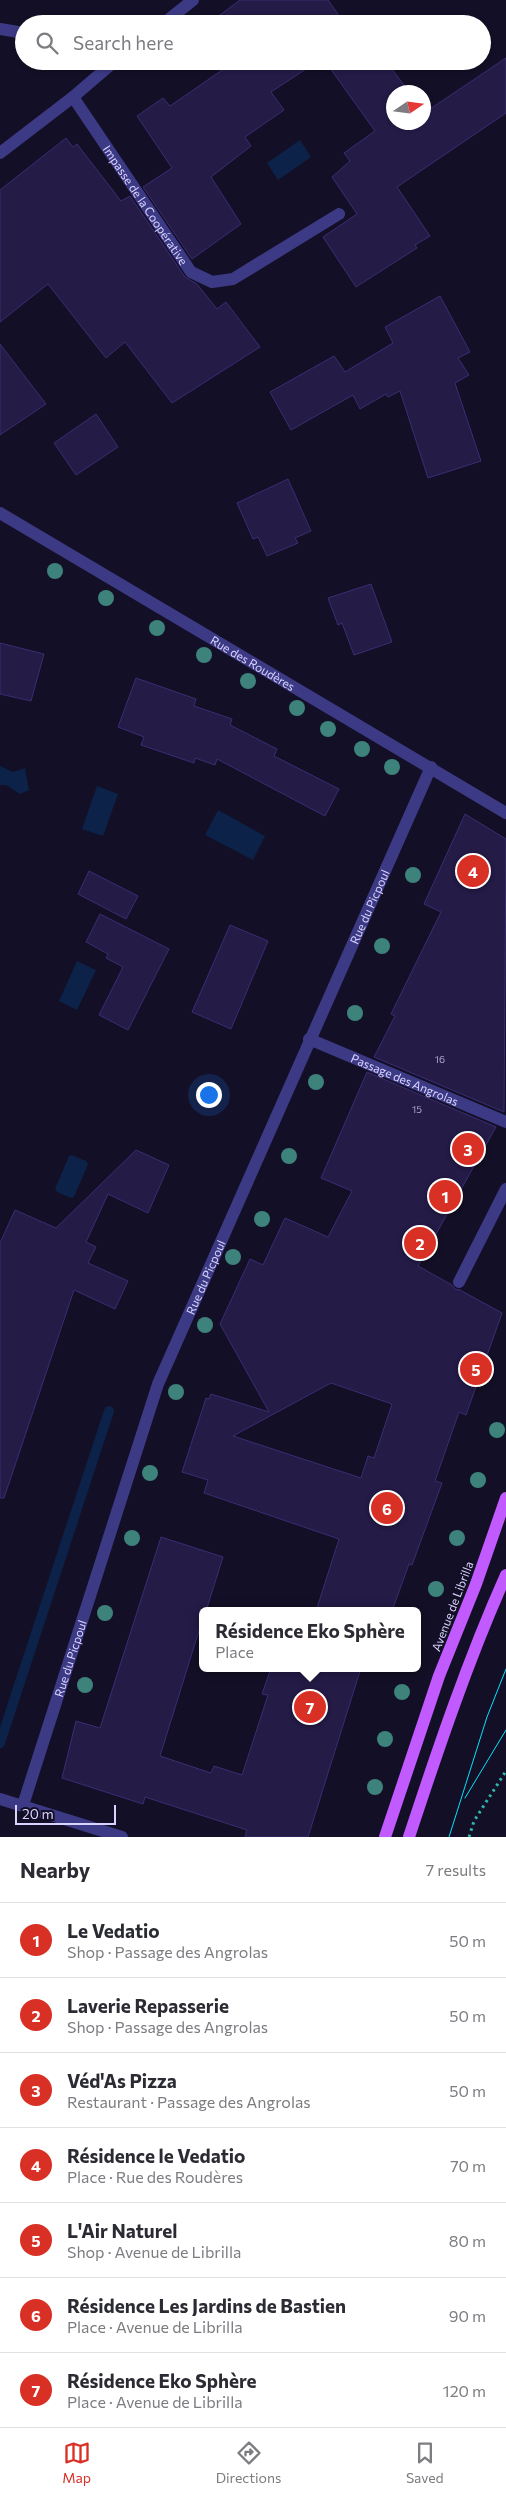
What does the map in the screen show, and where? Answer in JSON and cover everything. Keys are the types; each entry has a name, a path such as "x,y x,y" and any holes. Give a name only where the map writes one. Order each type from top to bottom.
{"main road":[{"name":"Avenue de Librilla","path":"386,1837 439,1676 476,1584 506,1498"},
{"path":"409,1837 433,1763 486,1620 506,1575"}],"street":[{"path":"174,15 193,0"},
{"path":"0,29 15,32"},
{"path":"0,153 73,97 100,70"},
{"name":"Impasse de la Coopérative","path":"73,97 191,272 212,282 233,279 339,214"},
{"name":"Rue des Roudères","path":"0,512 254,666 431,767 506,813"},
{"name":"Rue du Picpoul","path":"23,1805 158,1384 309,1039 431,767"},
{"name":"Passage des Angrolas","path":"309,1039 503,1121"},
{"path":"458,1282 506,1189"},
{"path":"0,1799 122,1837"}],"path":[{"path":"470,1837 474,1821 506,1771"}],"water":[{"path":"300,140 311,157 278,180 267,163"},
{"path":"0,766 13,772 25,768 29,790 20,794 6,785 0,785"},
{"path":"97,786 118,794 103,836 82,829"},
{"path":"218,810 265,836 253,860 205,835"},
{"path":"77,961 96,970 77,1010 59,1001"},
{"path":"72,1155 86,1161 88,1164 74,1197 71,1198 57,1192 55,1189 69,1156"}],"building":[{"path":"240,0 328,0 339,15 220,15"},
{"path":"506,58 506,113 397,187 430,236 415,245 417,248 356,287 323,237 357,214 332,177 350,161 344,153 375,131 331,70 393,70 404,85 386,85 386,130 431,130 431,108 488,70 491,70 491,68"},
{"path":"222,70 304,70 271,92 284,110 245,137 251,146 211,177 241,224 192,259 143,187 172,168 137,116 163,98 170,106"},
{"path":"66,138 73,147 77,144 121,201 130,196 185,277 197,284 217,309 226,302 260,347 172,403 125,342 106,358 48,284 0,322 0,190"},
{"path":"440,296 470,352 458,358 469,375 455,383 481,461 428,478 400,391 388,397 386,394 360,409 353,395 291,430 270,392 334,356 345,372 393,343 385,327"},
{"path":"0,344 46,404 0,435"},
{"path":"96,414 118,447 76,475 54,443"},
{"path":"288,479 311,531 295,538 298,543 267,556 258,537 253,539 237,503"},
{"path":"371,584 392,642 354,655 342,623 338,625 328,598"},
{"path":"0,643 44,654 31,701 0,694"},
{"path":"136,678 196,699 194,706 232,719 230,725 277,749 274,756 339,789 325,816 217,759 215,765 195,758 194,763 141,745 144,737 118,727"},
{"path":"465,814 506,839 504,1112 374,1057 395,1016 391,1014 441,912 424,904"},
{"path":"89,871 138,896 126,919 78,894"},
{"path":"100,914 169,949 128,1030 99,1015 123,967 106,958 108,954 86,942"},
{"path":"230,925 268,941 231,1029 192,1012"},
{"path":"367,1072 496,1127 418,1266 452,1285 455,1289 502,1313 466,1415 459,1412 435,1481 442,1483 412,1565 409,1564 393,1607 317,1607 339,1539 204,1493 208,1480 182,1472 206,1398 209,1399 211,1394 269,1412 220,1324 250,1259 263,1265 285,1218 328,1237 352,1191 321,1178","holes":["331,1383 392,1404 374,1458 368,1456 361,1478 233,1436"]},
{"path":"136,1150 169,1165 148,1213 108,1194 86,1242 96,1247 88,1263 128,1281 115,1309 74,1290 4,1498 0,1498 0,1243 15,1210 56,1228"},
{"path":"161,1537 223,1557 207,1607 199,1607 199,1631 160,1756 211,1773 214,1766 242,1775 268,1695 262,1694 270,1672 360,1672 308,1837 245,1837 247,1830 145,1797 143,1804 62,1778 76,1721 100,1728"}],"waterway":[{"path":"0,1743 109,1411"}],"tram line":[{"path":"449,1837 487,1717 506,1669"},
{"path":"465,1798 506,1730"}],"place":[{"name":"Résidence le Vedatio","path":"473,871"},
{"name":"Véd'As Pizza","path":"468,1149"},
{"name":"Le Vedatio","path":"445,1196"},
{"name":"Laverie Repasserie","path":"420,1243"},
{"name":"L'Air Naturel","path":"476,1369"},
{"name":"Résidence Les Jardins de Bastien","path":"387,1508"},
{"name":"Résidence Eko Sphère","path":"310,1707"}]}
